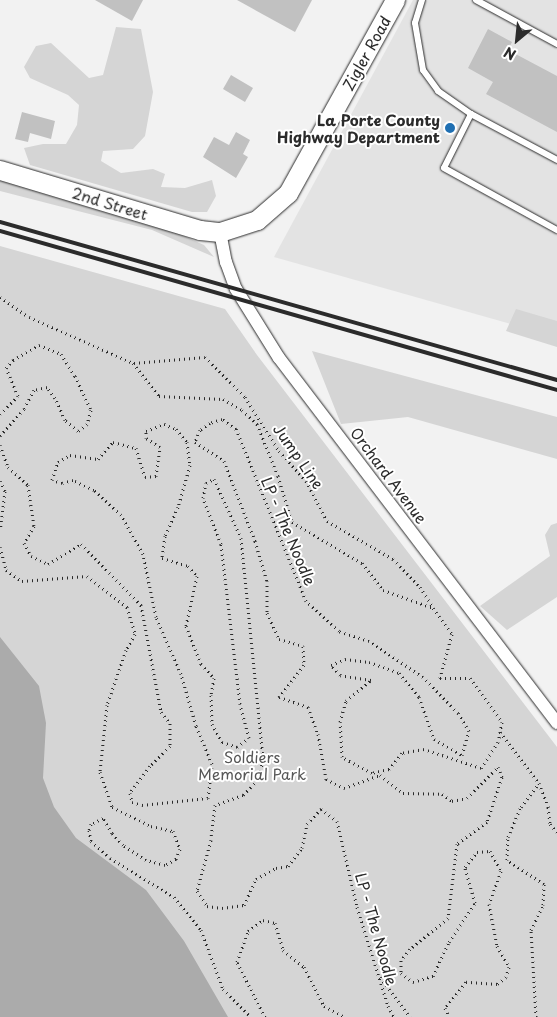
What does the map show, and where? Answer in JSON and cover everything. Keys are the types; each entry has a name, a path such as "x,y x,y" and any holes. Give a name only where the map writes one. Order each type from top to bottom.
{"street":[{"name":"Zigler Road","path":"220,232 257,220 288,194 395,0"},
{"name":"2nd Street","path":"0,170 200,230 220,232"},
{"name":"Orchard Avenue","path":"220,232 226,262 236,289 279,358 557,723"}],"lane":[{"path":"422,0 415,23 423,70 438,91 471,114 557,160"},
{"path":"476,0 557,44"},
{"path":"471,114 444,168 557,230"}],"path":[{"name":"LP - The Noodle","path":"0,298 29,317 133,363 158,396 223,399 242,410 257,424 278,476 292,522 362,563 383,590 433,608"},
{"path":"0,414 18,396 6,368 13,360 39,345 61,354 75,376 91,410 87,424 78,431 65,420 55,398 47,387 34,390 24,409 0,436"},
{"name":"Jump Line","path":"133,363 205,357 245,397 279,451 306,481 328,521 392,559 420,587 433,608"},
{"name":"LP - The Noodle","path":"449,1017 445,1008 466,982 497,984 506,977 509,967 497,946 489,904 501,871 490,851 477,852 465,867 475,903 449,942 433,976 413,982 400,973 400,960 410,949 448,918 457,844 487,822 502,777 498,766 467,798 452,801 442,794 403,793 380,775 344,788 326,779 318,734 308,707 280,697 304,665 303,646 279,639 267,613 267,581 256,541 224,461 195,442 200,430 210,423 222,419 236,429 306,601 339,631 369,641 423,677 458,712 469,732 462,755 434,739 419,697 399,673 370,662 345,659 331,665 340,675 371,680 346,701 340,722 342,757 372,772 389,769 402,753 424,749 481,768 498,742 500,731"},
{"name":"LP - The Noodle","path":"0,445 8,467 28,485 34,526 24,543 32,556 48,564 81,544 141,605 162,712 170,723 170,746 150,766 130,793 132,802 142,805 208,798 212,764 196,726 181,674 156,617 143,554 121,515 94,490 73,480 62,483 52,480 58,462 70,455 98,459 113,442 136,448 146,477 156,476 160,448 146,438 146,431 164,424 176,429 187,442 190,465 178,507 165,536 162,558 188,566 197,576 186,626 201,664 214,678 211,695 212,724 222,742 237,747 248,738 240,704 222,544 203,498 206,482 214,478 241,538 263,760 258,780 243,795 216,804 211,840 197,891 207,906 222,908 244,905 256,879 276,868 288,866 302,848 307,824 321,809 337,821 357,907 394,1017"},
{"path":"0,482 5,491 0,530"},
{"path":"0,547 6,570 22,581 87,576 126,608 135,634 126,650 107,705 100,772 112,807 152,826 173,832 180,849 176,859 165,865 146,860 123,845 112,834 103,818 91,824 89,830 91,841 110,858 174,897 201,930 223,989 251,1017"},
{"path":"433,608 452,634 440,678 470,678 502,722 500,731 539,783 548,807 550,824 557,832"},
{"path":"536,1017 532,930 544,905 544,884 507,860 508,837 521,807 539,783"},
{"path":"265,1017 237,962 248,931 263,920 275,923 284,950 304,967 324,1006 344,1017"},
{"path":"379,976 410,1017"}],"shaded area":[{"name":"La Porte County Highway Department","path":"413,0 557,0 557,337 274,257"},
{"path":"0,637 39,686 46,723 43,778 54,807 76,838 146,890 184,941 228,1017 0,1017"}],"green space":[{"path":"116,27 141,29 153,92 145,136 133,149 103,151 101,161 121,173 153,169 165,174 161,187 185,188 212,180 216,196 207,212 192,212 30,165 24,148 43,144 66,144 77,125 79,105 68,95 30,78 24,67 36,46 51,43 89,78 103,75"},
{"path":"0,178 157,224 204,245 214,257 152,230 0,191"},
{"name":"Soldiers Memorial Park","path":"0,246 225,309 257,355 557,747 557,1017 0,1017"},
{"path":"516,309 557,321 557,347 506,331"},
{"path":"312,351 557,417 557,459 408,417 341,424"},
{"path":"557,523 557,597 507,630 480,606 550,556 545,535 551,525"}],"building":[{"path":"95,0 143,0 132,21"},
{"path":"237,0 312,0 295,32"},
{"path":"488,29 512,42 508,50 557,76 557,132 486,94 493,82 468,68"},
{"path":"231,75 253,88 245,102 223,89"},
{"path":"22,112 55,121 51,139 30,133 28,142 15,139"},
{"path":"236,132 250,140 243,154 248,157 236,178 203,157 214,137 229,145"}],"railway":[{"path":"0,222 557,380"},
{"path":"0,231 557,390"}],"place":[{"name":"La Porte County Highway Department","path":"450,128"}]}
